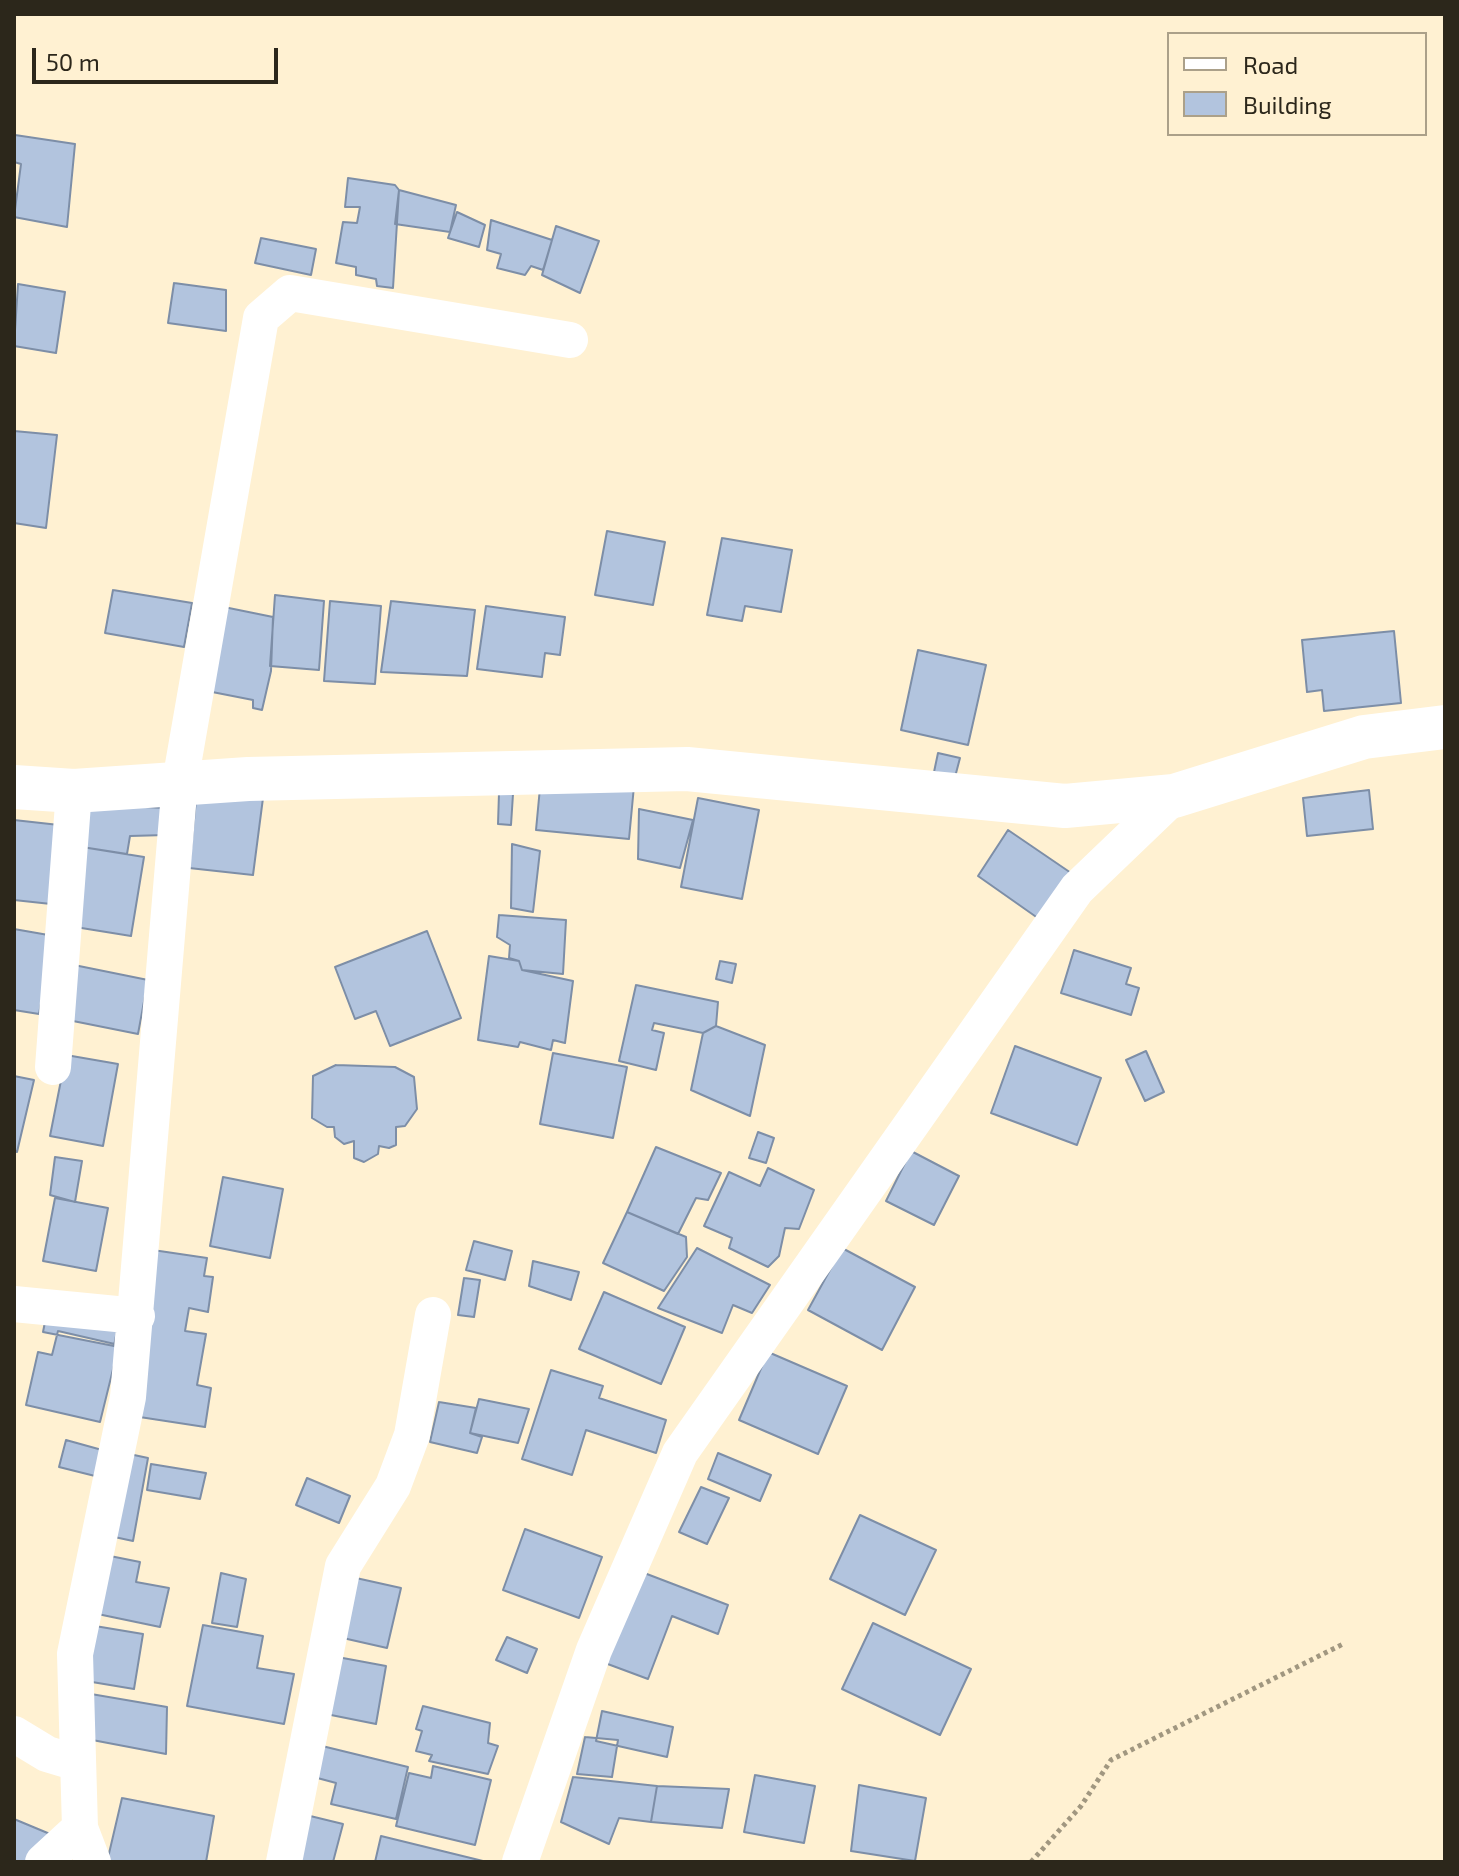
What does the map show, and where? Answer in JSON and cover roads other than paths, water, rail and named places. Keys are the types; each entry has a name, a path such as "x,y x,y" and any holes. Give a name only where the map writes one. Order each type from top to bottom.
{"street":[{"path":"93,1862 80,1828 75,1654 128,1397 180,782 261,318 290,293 570,340"},
{"path":"14,787 74,791 180,782 687,769 1065,806 1174,796 1364,737 1445,727"},
{"path":"53,1067 74,791"},
{"path":"520,1862 594,1650 680,1453 1077,889 1174,796"},
{"path":"14,1304 137,1316"},
{"path":"284,1862 343,1566 393,1486 412,1435 433,1315"},
{"path":"14,1734 47,1754 77,1763"},
{"path":"43,1862 80,1828"}]}
